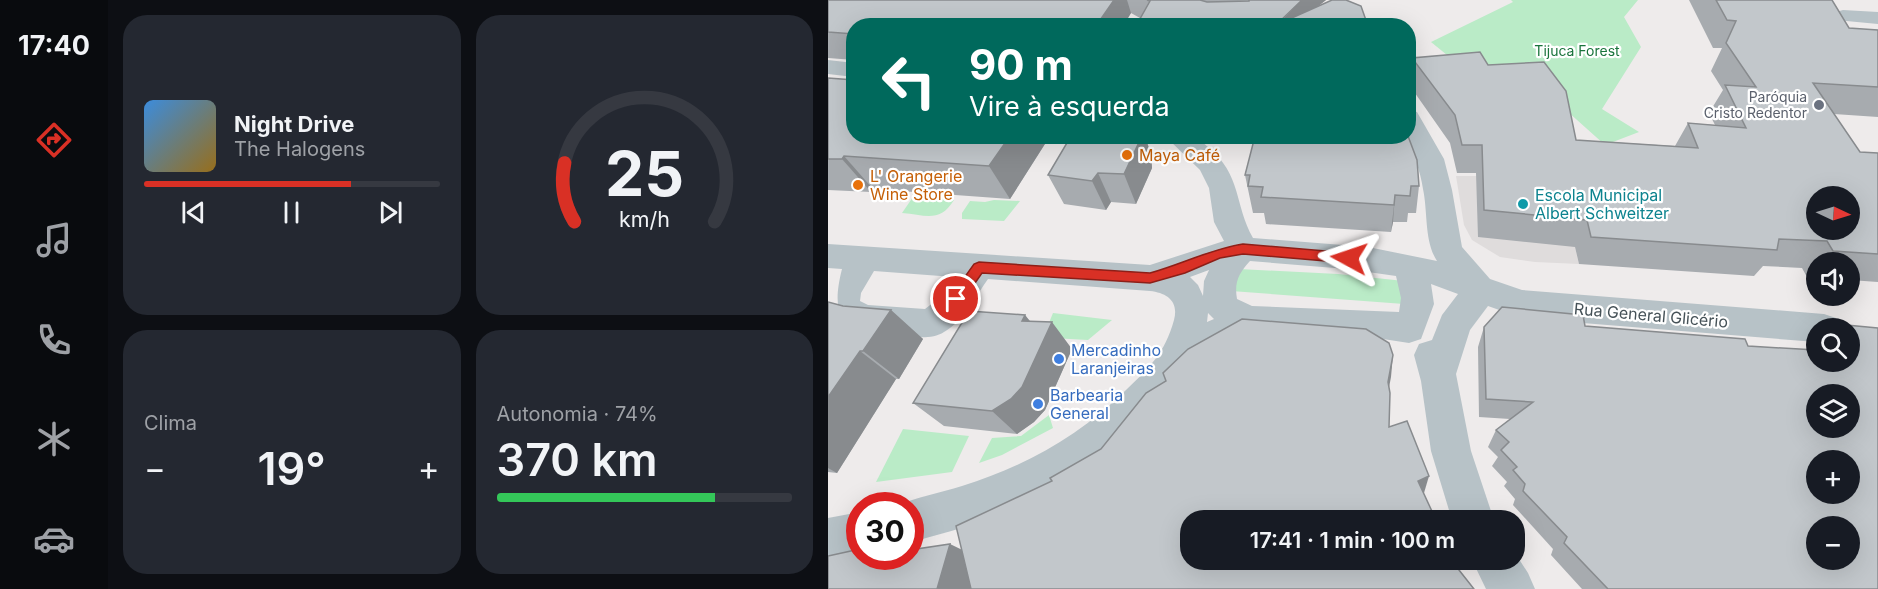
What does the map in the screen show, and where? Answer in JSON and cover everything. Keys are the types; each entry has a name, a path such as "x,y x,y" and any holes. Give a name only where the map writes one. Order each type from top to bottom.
{"street":[{"path":"1843,16 1878,18"},
{"path":"828,67 846,69"},
{"path":"1416,133 1430,159 1438,190 1446,251 1480,291 1454,325 1440,373"},
{"path":"1187,144 1212,165 1223,188 1229,222 1243,249 1229,263 1220,278 1218,292 1222,307 1248,320"},
{"name":"Rua General Glicério","path":"1150,278 1180,269 1218,253 1243,249 1373,260 1408,266 1443,274 1480,291 1522,304 1806,327"},
{"name":"Rua General Glicério","path":"830,258 866,258 1150,278 1175,282 1186,294 1192,315 1186,340 1168,374"},
{"path":"866,258 845,291 843,307 862,319 931,323 946,312 979,267"},
{"path":"1408,266 1419,290 1417,311 1409,329"},
{"path":"924,518 957,510 1061,466 1106,433 1210,337 1229,325 1248,320 1383,325 1409,329 1429,348 1440,373 1447,428 1456,468 1470,510"},
{"path":"828,540 846,536"},
{"path":"1500,570 1512,589"}],"shaded area":[{"path":"1456,176 1476,176 1575,247 1579,264 1535,262 1500,257 1472,240 1464,225"}],"green space":[{"name":"Tijuca Forest","path":"1511,0 1638,0 1624,17 1641,47 1602,109 1639,132 1605,145 1539,86 1474,77 1431,42 1513,2"},
{"path":"913,197 954,200 938,215 902,213"},
{"path":"970,201 1020,201 1004,221 962,219 962,213"},
{"path":"1239,269 1338,274 1404,281 1404,304 1231,291"},
{"path":"1053,313 1112,320 1088,340 1052,338 1044,335"},
{"path":"1049,415 1053,428 1002,455 979,463 992,438 1021,436"},
{"path":"903,429 969,436 952,472 876,482"}],"building":[{"path":"828,0 1114,0 1102,18 846,18 846,33 828,32"},
{"path":"1147,0 1207,2 1302,0 1283,18 1140,18 1150,1"},
{"path":"1332,0 1346,0 1361,6 1365,18 1292,18"},
{"path":"1716,0 1832,0 1849,28 1878,30 1878,87 1813,83 1860,152 1878,153 1878,254 1833,251 1827,241 1779,239 1777,250 1591,237 1587,220 1484,210 1482,145 1462,145 1455,115 1416,63 1416,58 1480,52 1488,65 1544,62 1566,91 1576,140 1698,148 1688,123 1746,128 1725,85 1756,87 1726,43 1736,21 1727,20"},
{"path":"828,78 846,79 846,144 1004,144 989,166 844,156 842,159 828,159"},
{"path":"1066,144 1138,144 1124,174 1098,173 1092,181 1048,175"},
{"path":"1253,144 1411,144 1417,160 1419,186 1411,186 1410,196 1395,195 1394,205 1261,197 1263,187 1248,186 1250,175 1245,175"},
{"path":"828,302 843,306 891,310 828,397"},
{"path":"1502,307 1583,315 1585,326 1745,339 1748,346 1806,349 1806,372 1860,372 1860,326 1878,328 1878,589 1608,589 1564,543 1567,537 1523,491 1525,484 1513,470 1517,467 1501,450 1509,442 1496,430 1533,402 1486,399 1484,327"},
{"path":"969,311 1025,315 1022,321 1052,322 1022,387 1011,399 992,411 913,403"},
{"path":"1242,319 1366,329 1389,343 1393,355 1388,382 1389,427 1407,421 1429,476 1418,481 1431,510 1180,510 1180,570 1459,570 1474,589 971,589 956,526 1052,481 1050,478 1101,449 1146,393 1166,381 1163,373 1188,349"},
{"path":"950,544 937,589 828,589 828,556 846,552 846,570 924,570 924,548"}],"place":[{"name":"Paróquia Cristo Redentor","path":"1819,105"},
{"name":"Maya Café","path":"1127,155"},
{"name":"L' Orangerie Wine Store","path":"858,185"},
{"name":"Escola Municipal Albert Schweitzer","path":"1523,204"},
{"name":"Mercadinho Laranjeiras","path":"1059,359"},
{"name":"Barbearia General","path":"1038,404"}],"route":[{"path":"956,299 979,267 1150,278 1200,262 1218,253 1243,249 1349,258"}]}
